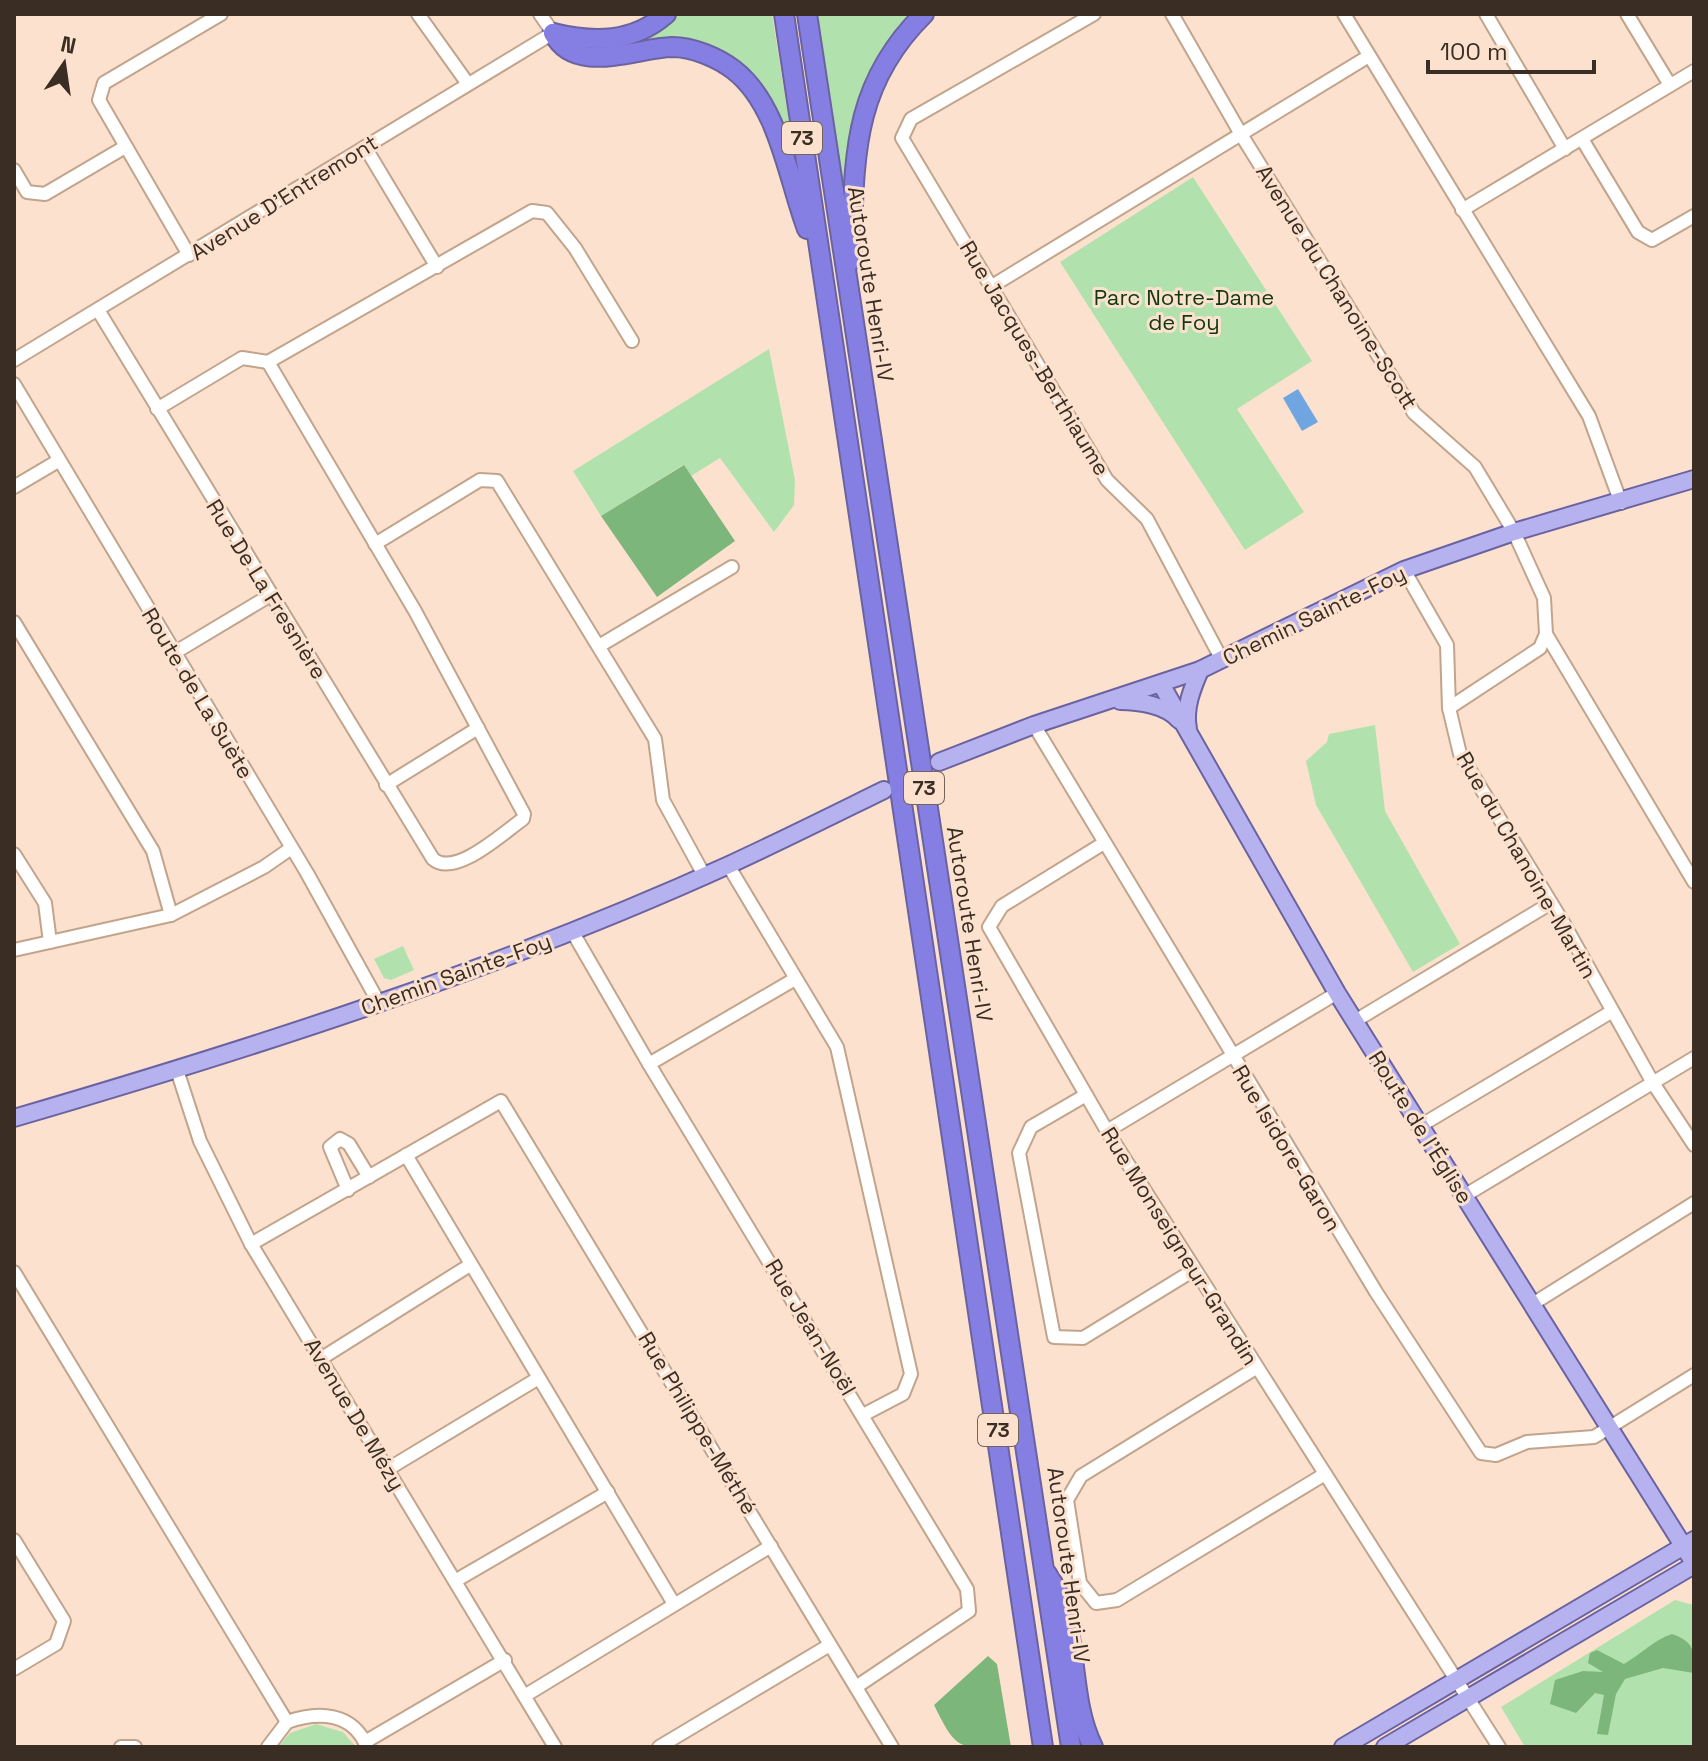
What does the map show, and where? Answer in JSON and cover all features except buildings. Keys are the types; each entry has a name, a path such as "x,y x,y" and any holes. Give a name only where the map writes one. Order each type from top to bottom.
{"highway":[{"path":"553,33 597,41 649,29 666,14"},
{"name":"73","path":"784,14 819,263 927,952 1043,1747"},
{"name":"Autoroute Henri-IV","path":"807,14 1071,1747"},
{"path":"850,304 853,169 863,112 872,85 886,59 924,14"},
{"path":"553,33 558,41 578,55 593,58 673,47 699,51 734,70 754,94 774,128 819,263"},
{"path":"1045,1571 1061,1594 1084,1722 1093,1747"}],"main road":[{"name":"Chemin Sainte-Foy","path":"939,762 1034,725 1200,670 1404,570 1514,532 1621,503 1694,479"},
{"path":"1189,730 1186,718 1191,690 1200,670"},
{"name":"Route de l'Église","path":"1161,684 1337,993 1608,1428 1688,1544 1694,1564"},
{"path":"1112,701 1139,701 1173,714 1189,730"},
{"name":"Chemin Sainte-Foy","path":"14,1118 177,1070 379,1003 572,931 728,865 884,790"},
{"path":"1343,1747 1688,1544"},
{"path":"1385,1747 1694,1564"}],"street":[{"path":"189,255 99,100 104,83 221,14"},
{"path":"418,14 468,84"},
{"path":"540,14 553,33"},
{"name":"Rue Jacques-Berthiaume","path":"1094,14 911,119 902,135 1107,480 1147,519 1222,660"},
{"name":"Avenue du Chanoine-Scott","path":"1172,14 1242,136 1414,413 1475,467 1514,532 1544,598 1546,634 1694,882"},
{"path":"1344,14 1589,416 1621,503"},
{"path":"1486,14 1565,149"},
{"path":"1627,14 1670,85"},
{"name":"Avenue D'Entremont","path":"14,360 553,33"},
{"path":"992,286 1369,56"},
{"path":"1462,210 1694,71"},
{"path":"1582,139 1638,232 1652,240 1694,216"},
{"path":"14,170 27,192 45,194 125,147"},
{"path":"365,147 437,267"},
{"path":"157,409 242,358 268,362 532,211 547,213 575,248 632,341"},
{"name":"Rue De La Fresnière","path":"98,310 269,596 386,785 440,865 456,865 523,819 524,814 478,728"},
{"path":"268,362 478,728 386,785"},
{"name":"Route de La Suète","path":"14,384 307,873 379,1003"},
{"path":"14,487 58,461"},
{"path":"375,544 480,480 497,481 655,739 663,800 704,875"},
{"path":"599,646 732,567"},
{"name":"Rue du Chanoine-Martin","path":"1404,570 1447,645 1449,708 1460,754 1551,903 1653,1083 1694,1145"},
{"path":"174,653 269,596"},
{"path":"14,622 153,851 171,915"},
{"path":"1449,708 1540,648 1546,634"},
{"name":"Rue Isidore-Garon","path":"1034,725 1376,1292 1481,1453 1496,1455 1527,1442 1579,1440 1594,1437 1608,1428"},
{"name":"Rue Monseigneur-Grandin","path":"1104,843 1002,906 989,927 1107,1131 1499,1747"},
{"path":"14,950 171,915 264,867 290,849"},
{"path":"14,854 45,903 50,942"},
{"path":"728,865 837,1047 911,1374 903,1394 863,1415"},
{"path":"1355,1021 1551,903"},
{"name":"Rue Jean-Noël","path":"572,931 649,1064 967,1589 969,1611 856,1687"},
{"path":"649,1064 795,979"},
{"path":"1107,1131 1337,993"},
{"path":"1420,1126 1611,1012"},
{"path":"1464,1196 1694,1058"},
{"name":"Avenue De Mézy","path":"177,1070 200,1141 251,1244 555,1747"},
{"path":"1086,1095 1031,1127 1019,1153 1054,1337 1083,1338 1194,1270"},
{"name":"Rue Philippe-Méthé","path":"406,1155 492,1103 501,1101 771,1546 828,1646 856,1687 887,1745"},
{"path":"348,1190 330,1147 340,1139 349,1144 369,1177"},
{"path":"251,1244 406,1155 674,1604"},
{"path":"1531,1305 1694,1203"},
{"path":"322,1358 470,1265"},
{"path":"14,1272 287,1722"},
{"path":"1256,1368 1081,1476 1067,1500 1080,1583 1096,1603 1117,1600 1325,1474"},
{"path":"1608,1428 1694,1375"},
{"path":"388,1469 537,1379"},
{"path":"455,1581 608,1492"},
{"path":"14,1540 64,1621 56,1644 14,1669"},
{"path":"526,1695 771,1546"},
{"path":"659,1747 828,1646"},
{"path":"268,1747 287,1722 323,1714 340,1718 355,1728 366,1744 505,1660"},
{"path":"121,1747 135,1747"}],"green space":[{"path":"677,14 772,14 798,179 726,54 686,40 600,50 667,23"},
{"path":"815,14 916,14 887,47 847,201 843,202"},
{"name":"Parc Notre-Dame de Foy","path":"1193,177 1312,361 1237,409 1304,512 1245,550 1060,262"},
{"path":"769,349 795,480 794,505 774,532 720,458 691,476 683,465 601,516 573,471"},
{"path":"684,465 735,541 657,597 601,516"},
{"path":"1375,725 1385,811 1460,944 1413,972 1316,805 1306,761 1327,742 1329,734"},
{"path":"403,946 414,970 391,980 384,978 374,959"},
{"path":"1675,1600 1694,1605 1694,1747 1525,1747 1501,1707"},
{"path":"1672,1634 1685,1640 1692,1648 1694,1673 1663,1668 1625,1679 1616,1694 1608,1735 1597,1734 1604,1695 1595,1693 1576,1713 1550,1704 1555,1680 1583,1671 1603,1672 1588,1663 1590,1653 1597,1650 1624,1664 1653,1643"},
{"path":"988,1656 997,1664 1011,1747 970,1747 962,1744 949,1732 934,1705"},
{"path":"316,1724 343,1732 356,1747 278,1747 290,1733"}],"water":[{"path":"1298,389 1318,422 1302,431 1283,398"}]}
